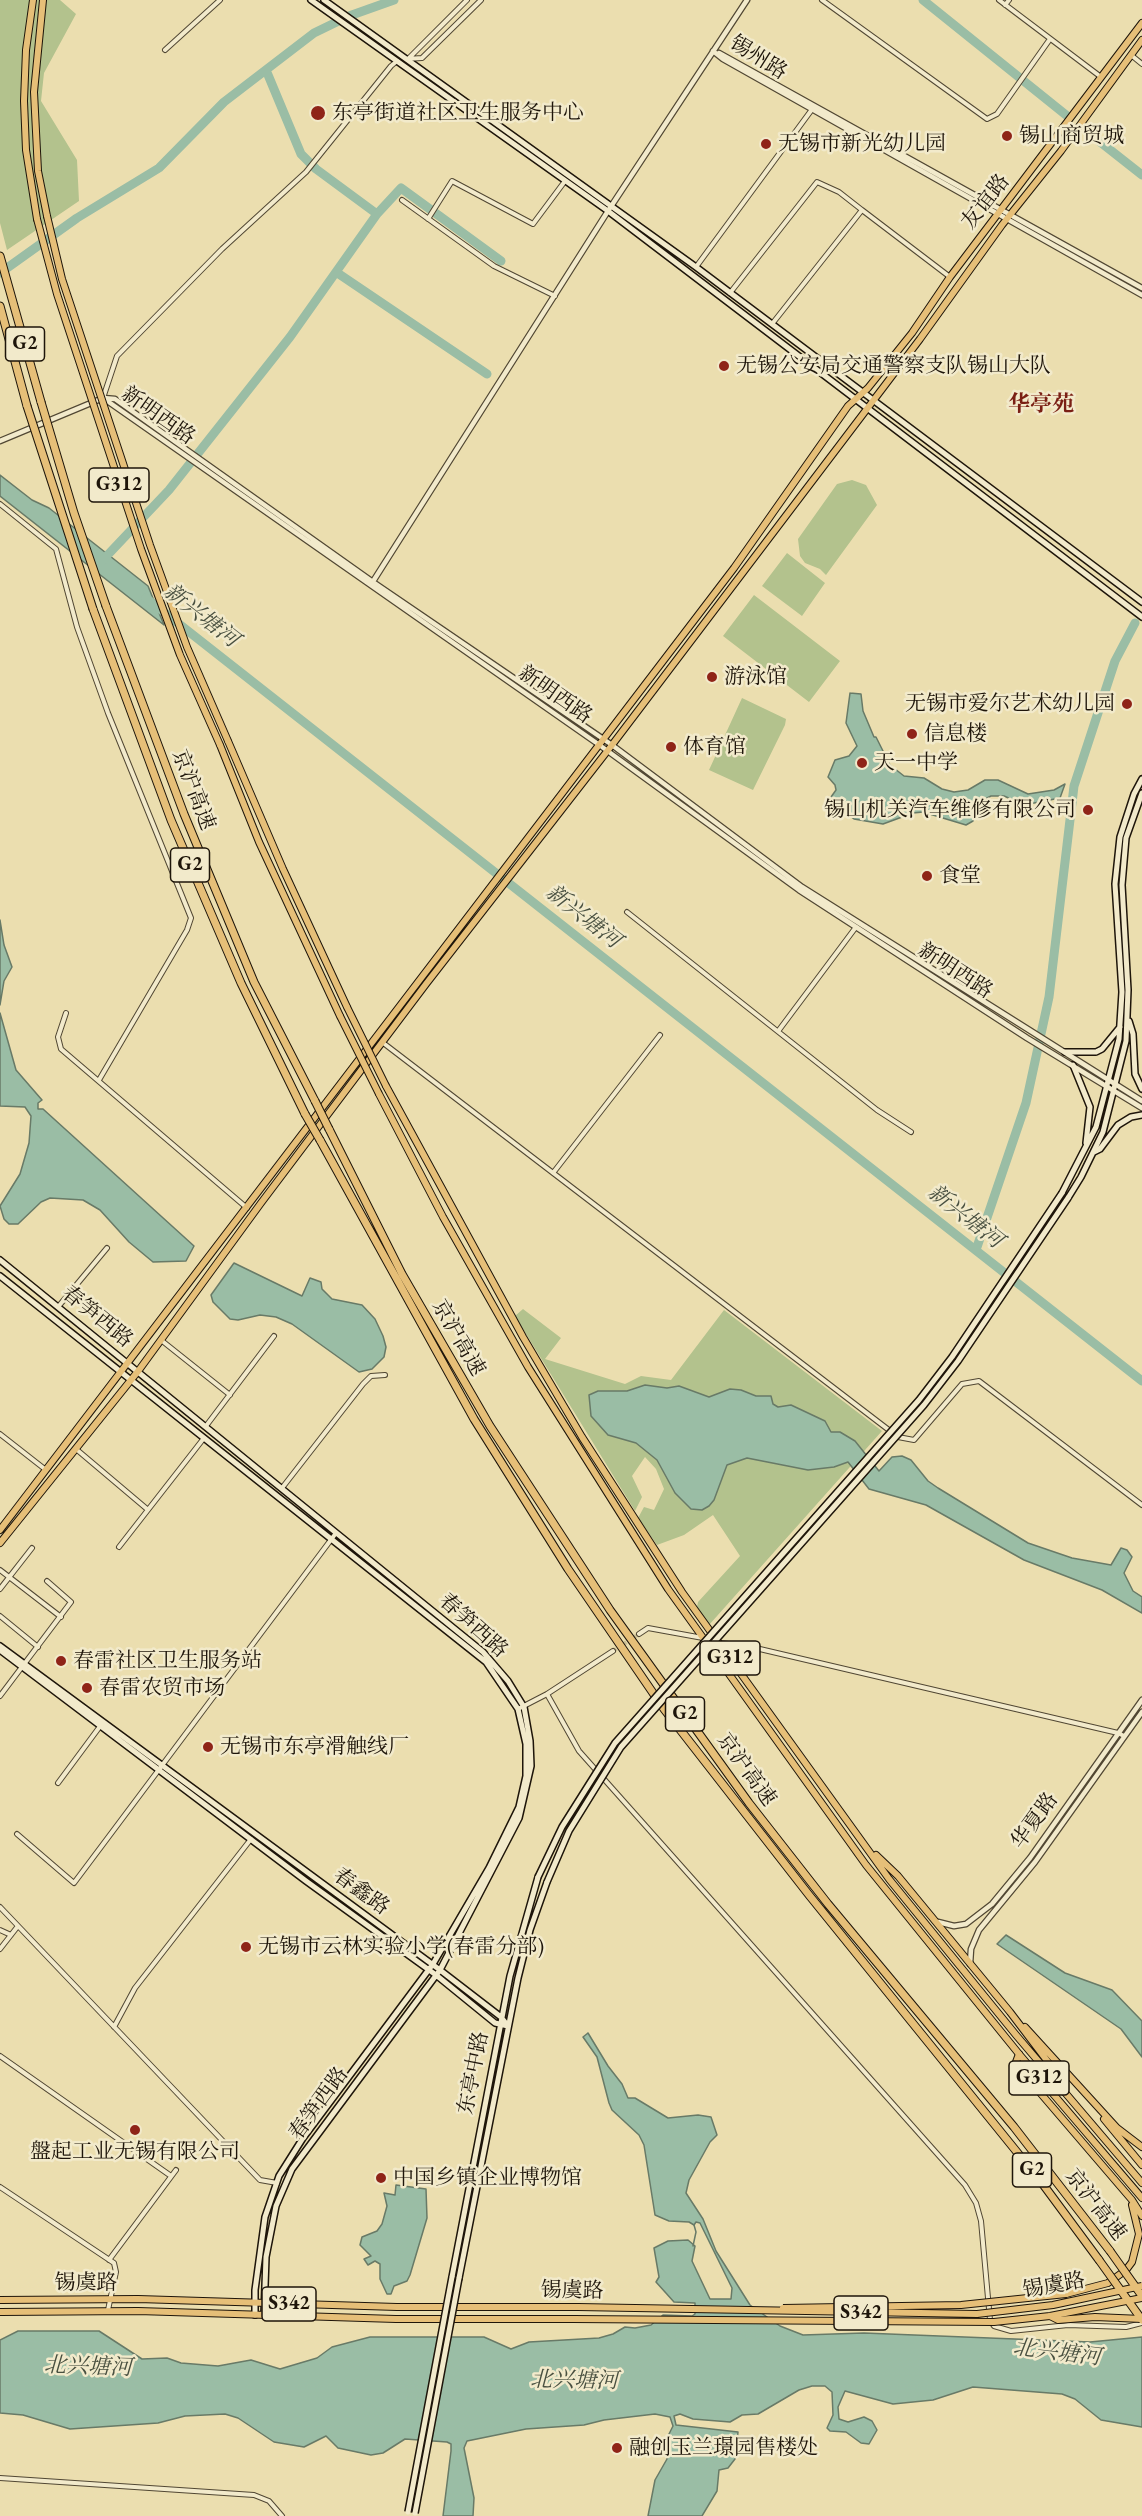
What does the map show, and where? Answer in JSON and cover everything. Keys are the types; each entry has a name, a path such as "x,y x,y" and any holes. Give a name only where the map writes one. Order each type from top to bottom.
{"highway":[{"name":"京沪高速","path":"0,256 74,513 106,606 184,814 254,982 402,1274 490,1426 610,1610 749,1803 828,1904 1014,2127 1110,2251 1142,2297"},
{"name":"京沪高速","path":"0,306 27,406 93,609 171,820 241,983 305,1114 474,1419 568,1569 664,1709 809,1895 1042,2183 1142,2321"}],"main road":[{"name":"G312","path":"33,0 26,50 24,100 26,150 37,219 57,294 141,549 180,655 220,745 259,842 379,1094 443,1217 528,1367 662,1579 866,1865 1019,2054 1142,2198"},
{"name":"G312","path":"43,0 34,92 38,171 62,279 150,545 187,647 283,869 386,1086 523,1337 582,1437 682,1592 889,1879 1142,2183"},
{"path":"311,0 608,211 1142,617"},
{"path":"324,0 612,205 1142,602"},
{"name":"友谊路","path":"0,1530 129,1364 734,568 855,400 912,333 950,277 1142,23"},
{"name":"友谊路","path":"0,1543 138,1371 382,1042 612,745 1142,40"},
{"path":"1083,1154 1096,1127 1109,1083 1120,1027 1122,992 1115,884 1120,837 1134,794 1142,779"},
{"path":"1094,1152 1115,1087 1126,1041 1122,885 1126,838 1142,793"},
{"path":"1127,1017 1133,1034 1135,1074 1142,1089"},
{"path":"1065,1052 1096,1052 1102,1049 1120,1027"},
{"path":"1074,1065 1090,1107 1083,1154"},
{"path":"1094,1152 1100,1149 1118,1125 1131,1117 1142,1115"},
{"name":"东亭中路","path":"455,2278 530,1930 569,1831 621,1747 924,1405 958,1361 1068,1198 1094,1152"},
{"name":"东亭中路","path":"455,2278 501,2017 522,1928 538,1877 568,1818 615,1743 919,1400 952,1357 1062,1193 1083,1154"},
{"name":"春笋西路","path":"0,1260 483,1652 508,1681 521,1708 531,1766 519,1818 438,1972 292,2169 274,2217 266,2257 264,2315"},
{"name":"春笋西路","path":"0,1276 486,1662 521,1708 526,1744 526,1776 519,1807 489,1868 431,1967 303,2138 277,2183 265,2217 254,2303 255,2315"},
{"name":"春鑫路","path":"0,1646 23,1666"},
{"name":"春鑫路","path":"0,1650 102,1724 251,1839 501,2017 508,2026"},
{"name":"春鑫路","path":"160,1768 431,1967"},
{"path":"863,1844 898,1876 1010,2012 1061,2079 1061,2088"},
{"name":"春鑫路","path":"438,1972 500,2026"},
{"path":"1010,2012 1117,2128 1142,2147"},
{"path":"500,2026 508,2026"},
{"path":"1019,2054 1016,2062 1128,2196 1142,2216"},
{"path":"1076,2083 1142,2164"},
{"path":"738,2311 855,2305 962,2305 1066,2294 1108,2283 1126,2270 1132,2262 1139,2234 1128,2196"},
{"path":"408,2514 455,2278"},
{"path":"415,2515 455,2278"},
{"name":"锡虞路","path":"0,2300 110,2299 397,2307 579,2307 977,2314 1053,2305 1142,2286"},
{"name":"锡虞路","path":"0,2312 108,2312 396,2319 951,2323 994,2322 1050,2316 1142,2297"},
{"path":"1050,2316 1058,2320 1095,2317 1142,2321"}],"street":[{"path":"165,50 220,0"},
{"path":"408,59 467,0"},
{"path":"0,441 103,398 117,356 222,249 306,172 391,66 397,61 422,58 481,0"},
{"path":"371,584 608,211 747,0"},
{"path":"822,0 987,118 997,114 1050,39"},
{"path":"999,0 1102,77"},
{"path":"1005,5 1009,0"},
{"name":"锡州路","path":"713,51 999,212 1142,288"},
{"path":"1131,55 1142,64"},
{"path":"696,267 814,108"},
{"path":"428,219 452,181 533,224 565,181"},
{"path":"730,293 817,182 838,192 950,277"},
{"path":"402,200 494,266 555,296"},
{"path":"771,324 862,210"},
{"name":"锡州路","path":"1010,217 1142,295"},
{"name":"新明西路","path":"103,398 600,742 607,751 800,890 1027,1038 1109,1083"},
{"path":"0,504 56,549 77,627 104,702 191,918 187,930 99,1080"},
{"name":"新明西路","path":"600,742 612,745 802,887 1065,1052 1142,1108"},
{"path":"627,912 779,1030 877,1110 911,1132"},
{"path":"779,1030 856,927"},
{"path":"66,1013 58,1038 59,1045 247,1208"},
{"path":"553,1173 660,1035"},
{"path":"382,1042 898,1437 914,1440 962,1384 979,1380 1142,1505"},
{"name":"新明西路","path":"1115,1087 1142,1101"},
{"path":"58,1307 107,1248"},
{"path":"206,1426 274,1336"},
{"path":"161,1340 230,1395"},
{"path":"282,1488 363,1384 371,1376 385,1375"},
{"path":"0,1434 46,1470"},
{"path":"119,1547 204,1438"},
{"path":"75,1449 147,1509"},
{"path":"17,1834 74,1883 336,1533"},
{"path":"0,1588 32,1548"},
{"path":"0,1570 61,1617"},
{"path":"0,1696 71,1602 47,1581"},
{"path":"0,1616 38,1647"},
{"path":"639,1634 648,1628 703,1638 720,1644 747,1646 1124,1736"},
{"path":"521,1708 613,1651"},
{"path":"0,1683 6,1688"},
{"path":"547,1694 579,1751 966,2185 976,2203 981,2221 990,2320 994,2326 1011,2331 1068,2325 1126,2327 1142,2321"},
{"name":"华夏路","path":"933,1920 954,1926 966,1924 992,1904 1030,1858 1142,1700"},
{"name":"华夏路","path":"970,1964 971,1949 979,1930 1035,1862 1142,1712"},
{"path":"58,1783 102,1724"},
{"path":"114,2027 135,1988 251,1839"},
{"path":"0,1907 260,2180 277,2183"},
{"path":"0,1949 18,1926"},
{"path":"0,1930 11,1935"},
{"path":"0,2056 171,2176"},
{"path":"109,2260 176,2170"},
{"path":"0,2187 114,2263 116,2272 108,2312"},
{"path":"0,2478 255,2495 269,2501 282,2516"}],"shaded area":[{"path":"0,0 60,0 76,14 44,73 41,101 77,160 79,201 7,250 0,223"},
{"path":"852,480 866,485 877,505 826,575 820,569 805,563 800,556 798,539 837,484"},
{"path":"787,553 825,583 802,616 762,586"},
{"path":"754,595 840,661 809,702 723,636"},
{"path":"742,698 786,719 753,790 709,770"},
{"path":"523,1309 561,1338 545,1359 625,1384 641,1376 671,1380 724,1310 882,1431 709,1625 697,1607 698,1602 740,1556 713,1515 684,1535 657,1545 638,1518 644,1507 654,1510 664,1489 656,1469 645,1457 632,1476 642,1497 635,1511 515,1316"}],"water":[{"path":"0,475 32,500 49,508 148,586 164,625 0,496"},
{"path":"850,693 861,694 863,711 874,737 890,765 904,776 924,778 942,789 954,792 968,790 985,780 998,780 1028,794 1054,790 1065,784 1060,798 1029,804 1004,796 991,796 985,799 973,821 966,825 923,812 913,813 883,824 854,819 837,806 831,797 836,790 828,777 835,760 849,756 857,746 846,723"},
{"path":"0,920 4,945 12,967 4,981 0,1005"},
{"path":"0,1013 16,1070 42,1100 38,1103 38,1109 43,1109 194,1246 186,1261 153,1262 129,1242 100,1210 83,1200 50,1198 41,1202 18,1224 9,1224 4,1219 0,1206 20,1174 29,1143 31,1116 25,1107 0,1106"},
{"path":"234,1263 302,1296 310,1278 321,1282 322,1289 332,1299 362,1305 375,1319 383,1336 386,1347 384,1357 372,1369 359,1372 292,1324 276,1317 260,1315 238,1320 230,1319 213,1302 211,1295"},
{"path":"645,1385 667,1388 679,1386 709,1397 730,1389 741,1390 756,1396 771,1396 773,1404 778,1407 791,1405 825,1421 831,1432 840,1432 855,1441 879,1471 892,1457 902,1456 911,1460 928,1481 1028,1543 1072,1558 1111,1565 1121,1548 1127,1550 1132,1557 1124,1573 1133,1591 1142,1597 1142,1613 1102,1590 1024,1560 926,1505 869,1489 848,1462 834,1467 808,1470 747,1458 727,1465 714,1500 709,1506 702,1510 691,1509 675,1493 657,1460 636,1443 608,1435 591,1416 589,1395 598,1391 627,1391"},
{"path":"1006,1935 1065,1973 1112,1990 1142,2021 1142,2057 1121,2029 997,1944"},
{"name":"北兴塘河","path":"588,2033 622,2084 628,2098 635,2098 668,2118 698,2115 711,2117 717,2135 710,2142 689,2180 686,2193 703,2219 716,2251 750,2305 757,2310 780,2326 803,2335 864,2333 1090,2342 1142,2337 1142,2427 1101,2420 1075,2399 1062,2394 973,2387 933,2400 893,2404 845,2391 838,2407 839,2419 848,2422 864,2417 872,2421 877,2430 869,2444 861,2443 846,2432 830,2431 827,2428 833,2415 832,2392 825,2386 812,2386 799,2390 758,2414 742,2415 730,2422 693,2419 680,2414 674,2416 676,2425 738,2432 735,2459 728,2468 719,2470 717,2491 702,2516 648,2516 655,2480 667,2459 667,2438 673,2426 670,2417 655,2414 604,2420 584,2425 526,2429 467,2441 464,2448 474,2498 473,2516 443,2516 451,2451 451,2444 447,2442 405,2439 383,2453 371,2455 338,2448 326,2436 304,2447 274,2442 238,2418 225,2414 185,2416 158,2423 70,2429 23,2415 0,2413 0,2340 18,2331 99,2331 142,2359 167,2358 181,2363 218,2366 251,2360 280,2369 317,2358 332,2347 370,2337 484,2337 511,2349 529,2342 599,2338 625,2327 651,2325 663,2315 692,2316 695,2314 695,2303 674,2302 656,2282 659,2277 654,2248 668,2241 688,2240 695,2246 692,2261 710,2299 731,2299 732,2288 700,2223 696,2222 694,2225 689,2222 669,2221 655,2215 644,2145 639,2135 612,2110 597,2057 583,2037"},
{"path":"396,2185 426,2189 427,2218 407,2281 394,2286 391,2294 387,2294 380,2279 380,2264 375,2261 368,2265 364,2259 371,2256 360,2245 362,2237 377,2231 382,2224 387,2206 384,2193 395,2195"}],"waterway":[{"path":"0,273 77,218 159,168 224,102 314,33 349,16 394,0"},
{"path":"923,0 1066,115"},
{"path":"101,562 169,490 290,337 377,214 316,169 301,154 266,70"},
{"path":"1090,134 1142,175"},
{"path":"377,214 401,188 501,261"},
{"path":"336,272 487,374"},
{"name":"新兴塘河","path":"146,598 1142,1381"},
{"path":"976,1250 1026,1103 1049,997 1074,786 1115,661 1135,623"},
{"path":"693,2246 696,2232 694,2225"}],"tunnel":[{"path":"613,1651 639,1634"}],"place":[{"name":"东亭街道社区卫生服务中心","path":"318,113"},
{"name":"锡山商贸城","path":"1007,136"},
{"name":"无锡市新光幼儿园","path":"766,144"},
{"name":"无锡公安局交通警察支队锡山大队","path":"724,366"},
{"name":"游泳馆","path":"712,677"},
{"name":"无锡市爱尔艺术幼儿园","path":"1127,704"},
{"name":"信息楼","path":"912,734"},
{"name":"体育馆","path":"671,747"},
{"name":"天一中学","path":"862,763"},
{"name":"锡山机关汽车维修有限公司","path":"1088,810"},
{"name":"食堂","path":"927,876"},
{"name":"春雷社区卫生服务站","path":"61,1661"},
{"name":"春雷农贸市场","path":"87,1688"},
{"name":"无锡市东亭滑触线厂","path":"208,1747"},
{"name":"无锡市云林实验小学(春雷分部)","path":"246,1947"},
{"name":"盤起工业无锡有限公司","path":"135,2130"},
{"name":"中国乡镇企业博物馆","path":"381,2178"},
{"name":"融创玉兰璟园售楼处","path":"617,2448"}],"district":[{"name":"华亭苑","path":"1041,405"}]}
